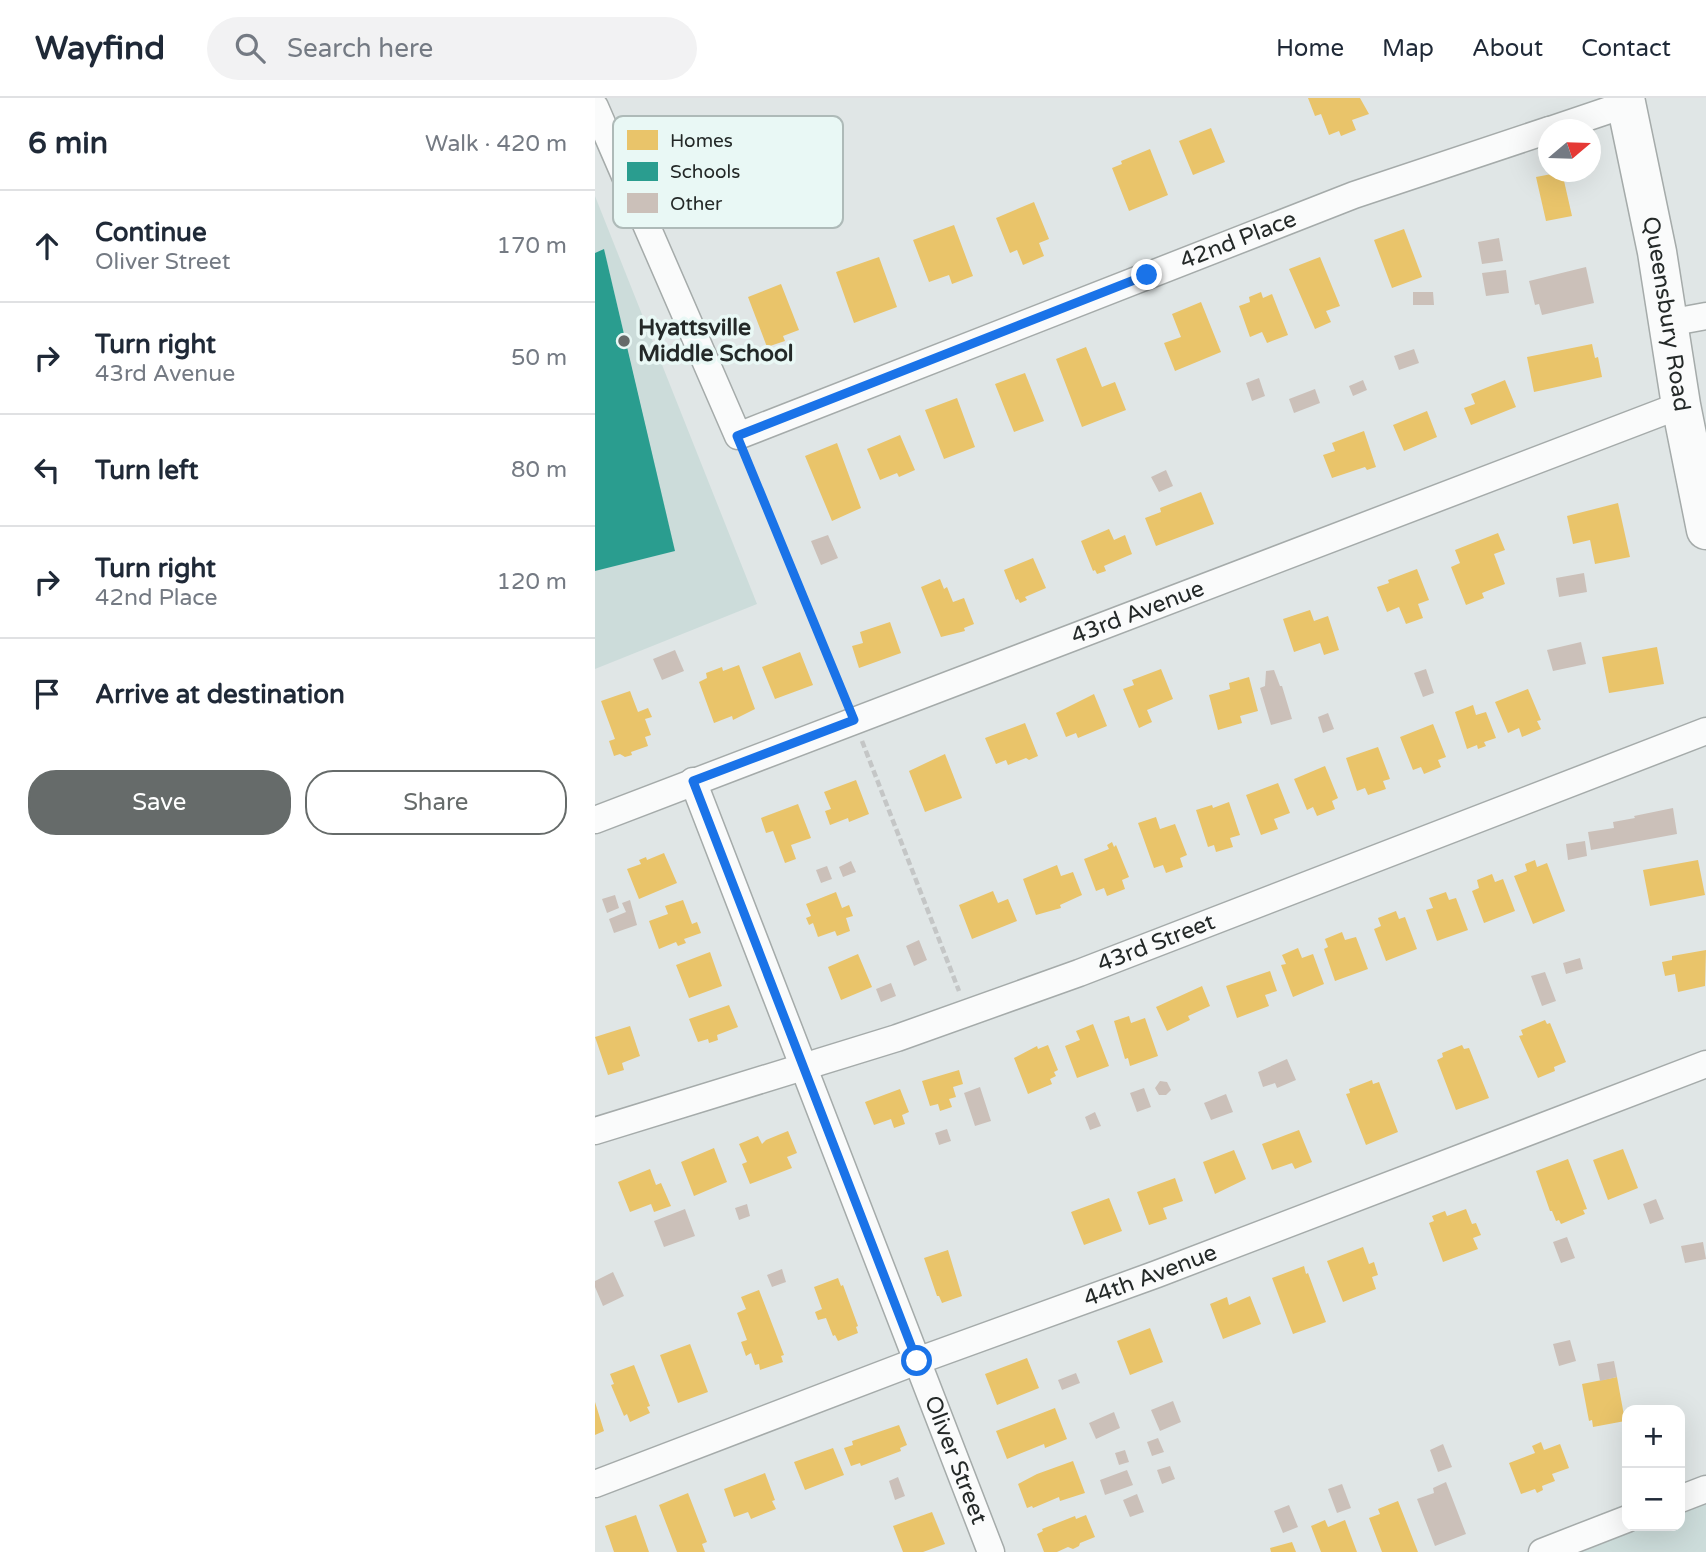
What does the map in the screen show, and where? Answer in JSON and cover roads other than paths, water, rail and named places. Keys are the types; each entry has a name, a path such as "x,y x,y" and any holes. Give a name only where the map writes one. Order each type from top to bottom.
{"street":[{"name":"42nd Place","path":"1578,119 1626,101"},
{"name":"Queensbury Road","path":"1626,101 1659,263 1681,405 1706,530"},
{"name":"42nd Place","path":"595,107 613,149"},
{"name":"42nd Place","path":"647,228 737,436 1354,195 1538,134"},
{"path":"1668,323 1706,316"},
{"name":"43rd Avenue","path":"595,820 1681,405"},
{"name":"43rd Street","path":"595,1131 897,1038 1079,973 1706,731"},
{"name":"Oliver Street","path":"693,781 992,1552"},
{"name":"44th Avenue","path":"595,1484 917,1361 1157,1274 1706,1064"},
{"path":"1685,1497 1706,1489"},
{"path":"1542,1552 1622,1521"}],"place":[{"name":"Hyattsville Middle School","path":"624,341"}]}
